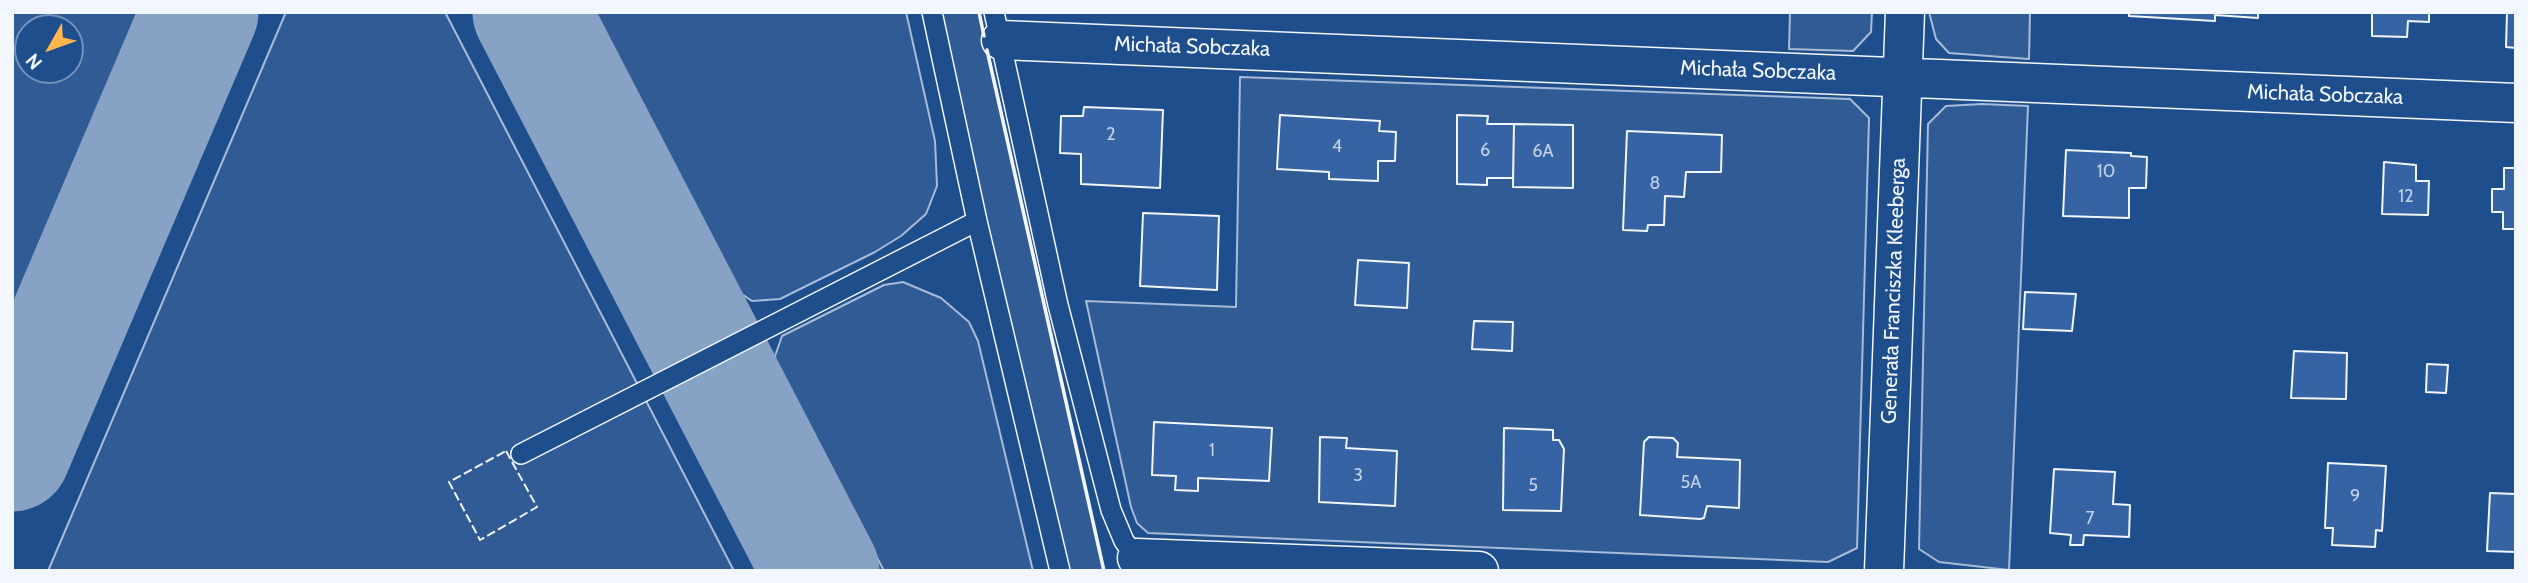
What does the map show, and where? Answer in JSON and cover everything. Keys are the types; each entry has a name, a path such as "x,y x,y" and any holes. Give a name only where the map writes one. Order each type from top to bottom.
{"street":[{"name":"Generała Franciszka Kleeberga","path":"1884,571 1905,12"},
{"name":"Michała Sobczaka","path":"998,26 1901,78 2516,103"},
{"path":"1136,558 1479,571"}],"lane":[{"path":"932,12 977,221 1060,571"},
{"path":"998,26 1058,305 1111,510 1124,541 1136,558"},
{"path":"521,454 977,221"}],"shaded area":[{"path":"12,12 145,12 12,320"},
{"path":"286,12 445,12 734,571 48,571"},
{"path":"591,12 906,12 935,141 937,186 926,214 901,236 875,252 780,299 752,301 733,288"},
{"path":"938,12 979,12 1104,571 1068,571"},
{"path":"1790,12 1872,12 1871,32 1853,51 1789,49"},
{"path":"1929,12 2030,12 2029,59 1949,53 1936,39"},
{"path":"1240,77 1850,99 1869,118 1857,548 1828,562 1148,533 1137,523 1131,507 1086,301 1236,307"},
{"path":"1946,106 2028,106 2009,570 1939,562 1919,549 1928,124"},
{"path":"903,282 941,298 969,322 978,341 1033,571 884,571 774,359 782,336 884,285"}],"building":[{"path":"2129,12 2258,12 2258,18 2215,15 2215,21 2129,16"},
{"path":"2372,12 2429,12 2429,22 2408,21 2407,37 2372,36"},
{"path":"2507,12 2516,12 2516,48 2506,47"},
{"path":"1084,107 1163,110 1160,188 1081,184 1081,154 1060,153 1061,116 1083,116"},
{"path":"1280,115 1380,121 1379,131 1396,132 1395,161 1378,161 1378,181 1329,179 1329,172 1277,169"},
{"path":"1457,115 1488,116 1487,124 1514,124 1513,178 1487,178 1487,185 1457,184"},
{"path":"1514,124 1573,125 1573,188 1513,187"},
{"path":"1627,131 1722,135 1721,172 1686,172 1684,197 1665,196 1664,225 1648,225 1647,231 1623,230"},
{"path":"2066,150 2131,153 2131,156 2147,157 2146,188 2129,188 2129,218 2063,216"},
{"path":"2384,162 2416,165 2416,181 2429,181 2428,215 2382,214"},
{"path":"2504,168 2516,168 2516,229 2503,229 2503,212 2492,212 2492,189 2504,189"},
{"path":"1143,213 1219,216 1217,290 1140,286"},
{"path":"1358,260 1409,263 1407,308 1355,305"},
{"path":"2025,292 2076,294 2072,331 2023,329"},
{"path":"1474,321 1513,322 1512,351 1472,349"},
{"path":"2294,351 2347,353 2346,399 2291,398"},
{"path":"2427,364 2448,365 2446,393 2426,392"},
{"path":"1154,422 1272,428 1269,481 1198,478 1198,491 1175,490 1176,476 1152,475"},
{"path":"1504,428 1553,430 1553,440 1559,440 1564,449 1561,511 1503,510"},
{"path":"1320,437 1347,438 1346,448 1397,451 1395,506 1319,502"},
{"path":"1649,437 1673,438 1678,443 1677,457 1740,460 1739,508 1707,506 1704,518 1700,519 1640,515 1644,442"},
{"path":"2328,463 2386,466 2382,531 2376,530 2375,547 2332,545 2333,528 2325,528"},
{"path":"2054,469 2115,472 2113,504 2130,505 2129,537 2084,535 2083,545 2070,545 2071,535 2050,533"},
{"path":"2490,493 2516,494 2516,552 2487,551"}],"taxiway":[{"path":"12,453 200,12"},
{"path":"531,12 821,571"}],"fence":[{"path":"506,451 537,507 480,540 449,482 506,451"}],"wall":[{"path":"979,12 984,36"},
{"path":"987,50 1104,571"}]}
